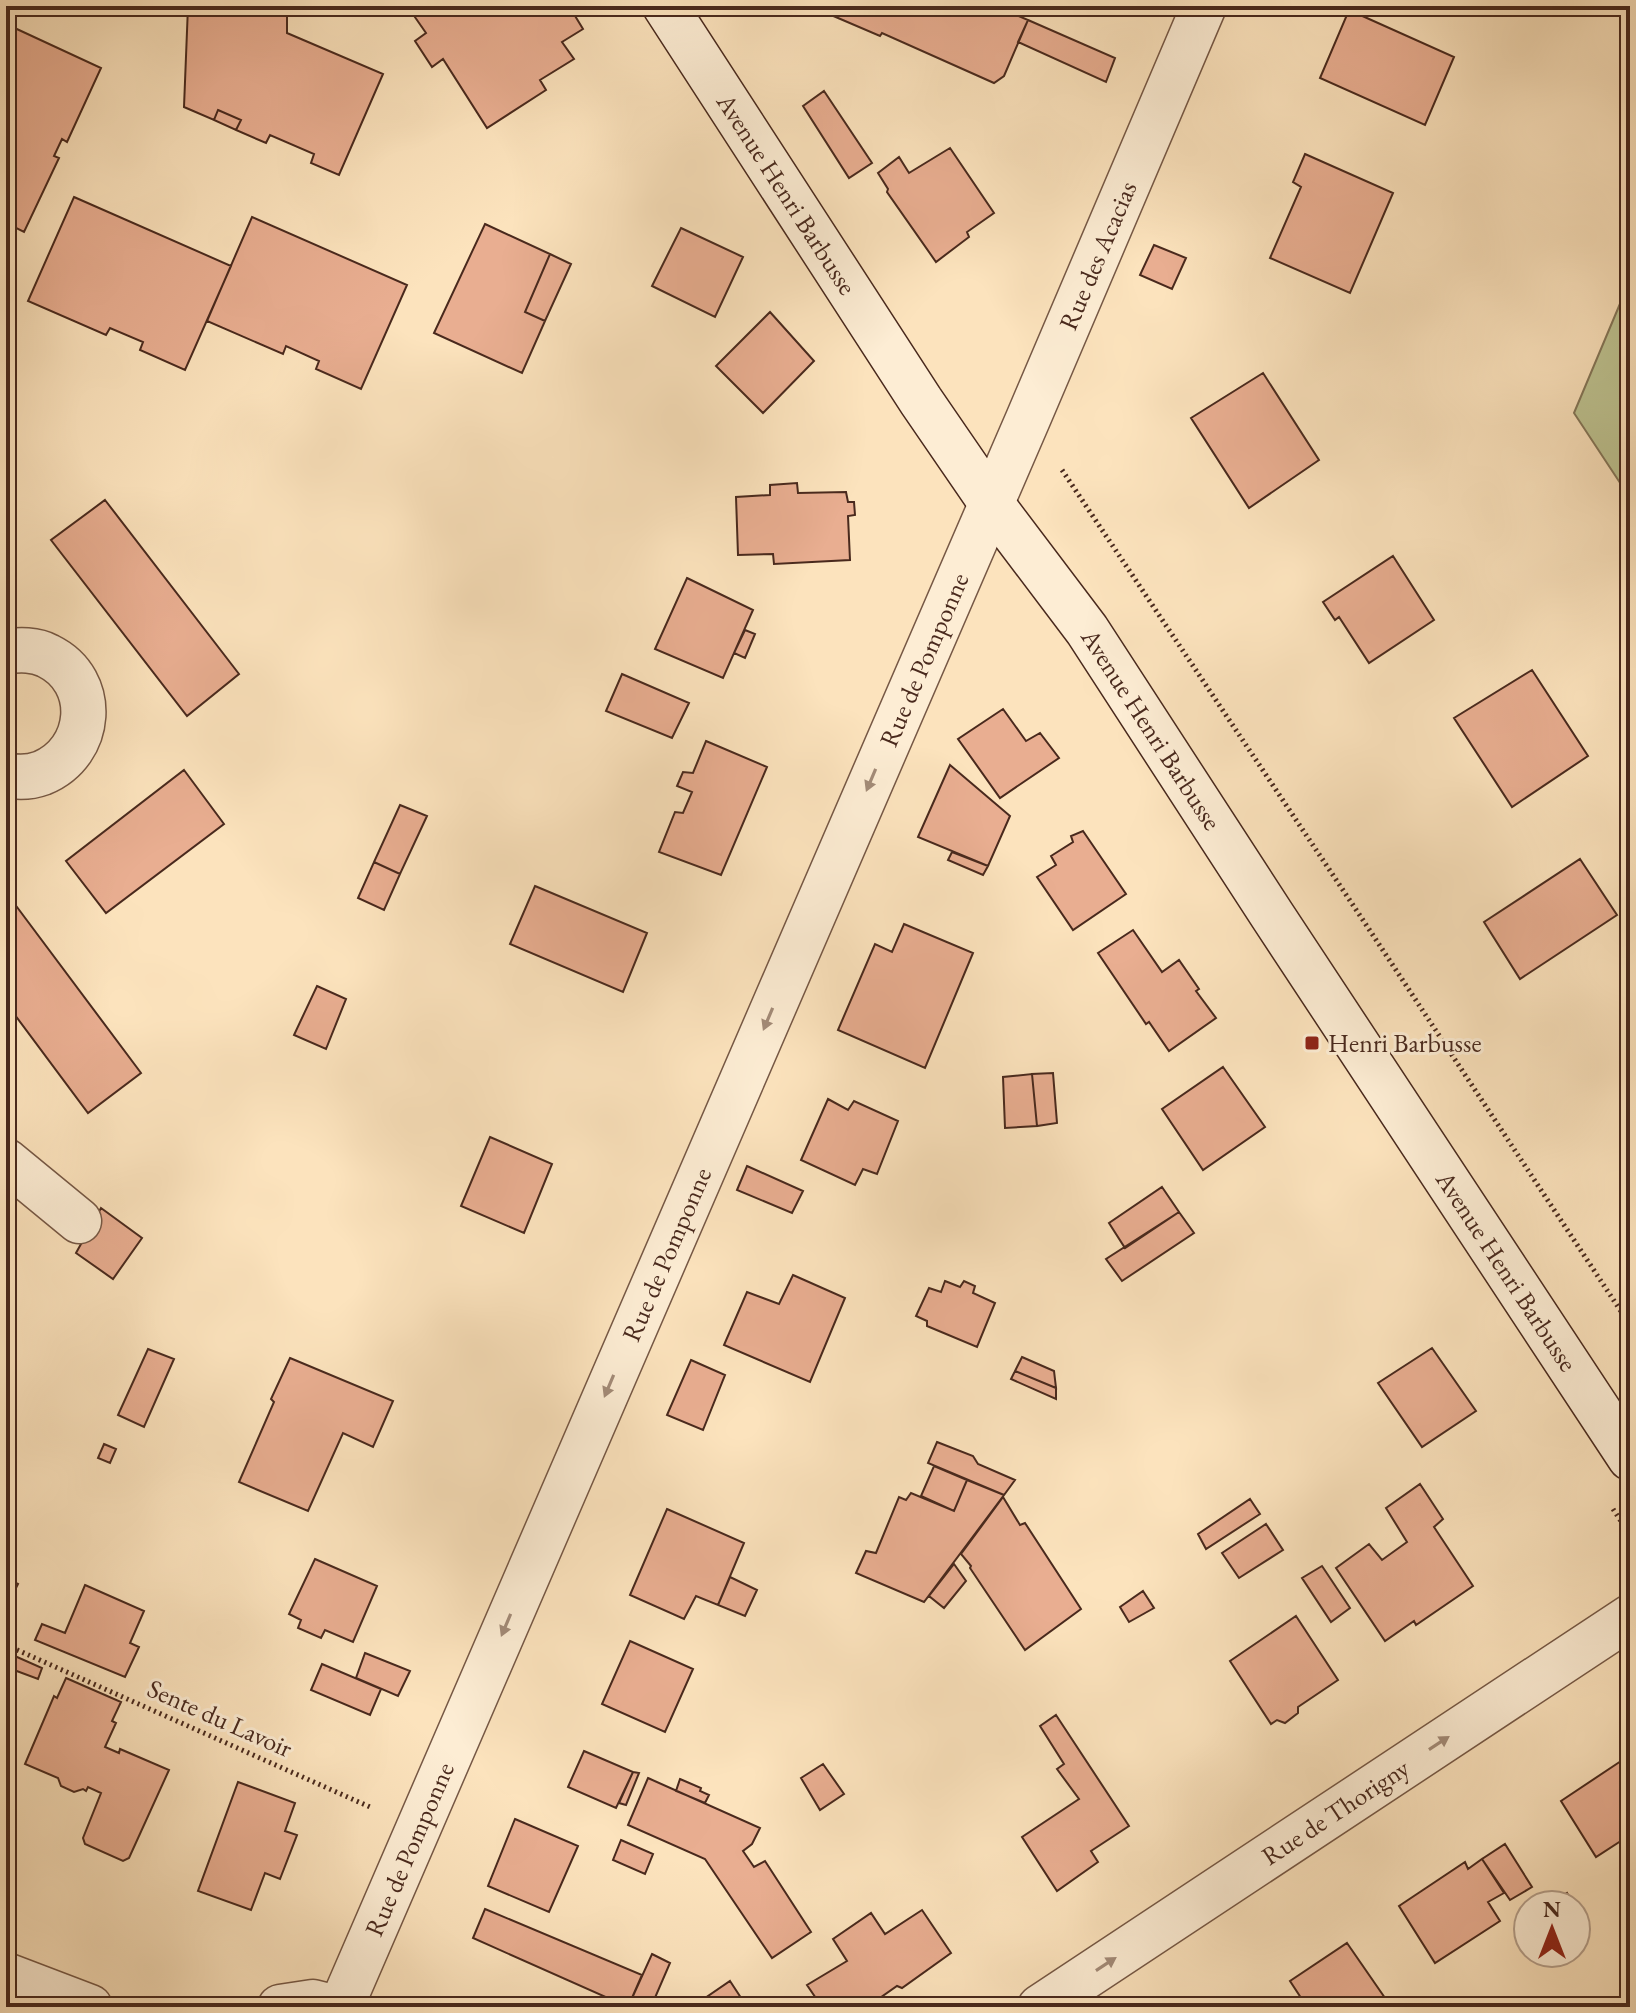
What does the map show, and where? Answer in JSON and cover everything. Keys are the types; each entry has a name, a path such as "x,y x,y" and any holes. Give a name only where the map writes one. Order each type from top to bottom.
{"street":[{"name":"Avenue Henri Barbusse","path":"665,6 915,392 991,503 1087,630 1630,1458"},
{"name":"Rue des Acacias","path":"991,503 1204,6"},
{"name":"Rue de Pomponne","path":"341,2007 991,503"},
{"path":"6,651 25,650 47,655 66,668 78,687 84,708 82,731 72,751 57,767 36,775 6,775"},
{"path":"6,1161 79,1221"},
{"name":"Rue de Thorigny","path":"1040,2007 1630,1617"},
{"path":"6,1975 90,2007"},
{"path":"280,2007 313,2002 333,2007"}],"path":[{"path":"1028,419 1630,1325"},
{"name":"Sente du Lavoir","path":"6,1645 418,1829"}],"green space":[{"path":"1630,280 1630,498 1574,413"}],"building":[{"path":"188,6 287,11 287,33 383,74 339,175 311,163 314,154 270,135 266,143 236,130 241,120 218,110 214,120 184,107"},
{"path":"410,6 569,6 583,29 562,42 574,59 540,80 546,90 487,128 443,59 432,67 415,41 426,33"},
{"path":"810,6 995,6 1028,20 1004,76 994,83 882,33 880,36"},
{"path":"1349,10 1454,57 1425,125 1320,78"},
{"path":"1028,20 1115,58 1106,82 1018,42"},
{"path":"6,24 101,68 67,142 62,139 54,156 59,158 24,232 6,223"},
{"path":"824,91 872,163 849,178 803,106"},
{"path":"218,110 241,120 236,130 214,120"},
{"path":"950,148 994,213 967,232 969,237 936,262 887,192 878,173 899,157 909,173"},
{"path":"1305,154 1393,193 1350,293 1270,258 1301,187 1293,182"},
{"path":"74,197 231,266 185,370 140,350 143,342 110,328 106,335 28,301"},
{"path":"252,217 407,285 361,389 316,369 319,361 286,346 283,354 207,321"},
{"path":"485,224 550,254 525,312 545,321 522,373 434,333"},
{"path":"681,228 743,257 715,317 652,286"},
{"path":"1154,245 1186,258 1172,289 1140,275"},
{"path":"550,254 571,264 545,321 525,312"},
{"path":"770,312 814,361 763,413 716,366"},
{"path":"1263,373 1319,460 1249,508 1191,418"},
{"path":"797,483 798,493 846,492 848,502 854,502 855,515 848,516 850,560 774,564 773,554 738,555 736,497 770,495 770,485"},
{"path":"105,500 239,674 187,716 51,540"},
{"path":"1393,556 1434,620 1369,663 1339,617 1335,620 1323,602"},
{"path":"687,578 753,610 723,678 655,649"},
{"path":"745,630 755,634 745,658 734,653"},
{"path":"1532,670 1588,756 1512,807 1454,718"},
{"path":"622,674 689,703 672,738 606,711"},
{"path":"1003,709 1026,741 1040,733 1059,758 1000,798 958,739"},
{"path":"706,741 767,767 721,875 659,852 675,812 683,813 692,792 677,786 683,772 693,773"},
{"path":"950,765 1010,816 988,866 918,837"},
{"path":"184,770 224,824 106,913 66,861"},
{"path":"400,805 427,816 400,874 374,862"},
{"path":"1083,831 1126,894 1073,930 1037,877 1056,865 1051,856 1073,842 1071,836"},
{"path":"952,852 988,866 983,875 948,860"},
{"path":"1580,859 1617,915 1520,979 1484,922"},
{"path":"374,862 400,874 384,910 358,898"},
{"path":"535,886 647,933 623,992 510,944"},
{"path":"8,895 141,1073 88,1113 6,1003"},
{"path":"904,924 973,953 925,1068 838,1030 875,944 892,952"},
{"path":"1133,930 1162,972 1179,960 1216,1018 1169,1051 1149,1022 1146,1024 1098,953"},
{"path":"317,986 346,999 326,1049 294,1035"},
{"path":"1223,1067 1265,1127 1203,1170 1162,1109"},
{"path":"1053,1073 1057,1123 1037,1126 1032,1074"},
{"path":"1032,1074 1037,1126 1005,1128 1003,1077"},
{"path":"828,1099 848,1110 854,1101 898,1121 877,1174 863,1169 855,1185 801,1160"},
{"path":"490,1137 552,1164 524,1233 461,1206"},
{"path":"747,1166 803,1191 792,1213 737,1190"},
{"path":"1162,1187 1179,1212 1125,1248 1109,1223"},
{"path":"101,1208 142,1238 113,1279 76,1253"},
{"path":"1179,1212 1194,1233 1122,1281 1106,1259"},
{"path":"793,1275 845,1298 810,1382 724,1345 747,1292 779,1304"},
{"path":"945,1281 960,1287 964,1281 975,1286 973,1293 995,1303 977,1347 927,1326 927,1321 916,1316 929,1288 941,1292"},
{"path":"1432,1348 1476,1411 1422,1447 1378,1383"},
{"path":"148,1349 174,1359 144,1427 118,1415"},
{"path":"1022,1357 1054,1371 1056,1388 1015,1371"},
{"path":"290,1358 393,1401 373,1447 343,1433 308,1511 239,1482"},
{"path":"691,1360 725,1375 703,1430 667,1415"},
{"path":"1015,1371 1056,1388 1056,1399 1011,1379"},
{"path":"937,1442 973,1456 978,1464 1015,1480 1004,1495 928,1463"},
{"path":"104,1444 116,1449 110,1463 98,1458"},
{"path":"934,1466 967,1480 954,1511 921,1496"},
{"path":"967,1480 1004,1495 924,1602 856,1573 866,1551 876,1553 899,1497 906,1500 911,1493 954,1511"},
{"path":"1420,1484 1443,1519 1434,1527 1473,1586 1416,1625 1414,1621 1385,1641 1336,1568 1369,1544 1382,1560 1407,1542 1386,1508"},
{"path":"1003,1497 1020,1525 1025,1523 1081,1609 1025,1650 961,1554"},
{"path":"1250,1499 1260,1514 1206,1549 1198,1534"},
{"path":"667,1509 744,1543 718,1605 696,1596 684,1619 630,1595"},
{"path":"1266,1524 1283,1550 1239,1578 1222,1553"},
{"path":"315,1559 377,1586 353,1642 325,1630 321,1638 298,1628 301,1620 289,1614"},
{"path":"954,1564 966,1581 944,1608 929,1596"},
{"path":"1322,1566 1350,1608 1331,1622 1302,1578"},
{"path":"730,1577 757,1590 745,1616 718,1605"},
{"path":"6,1578 18,1584 6,1608"},
{"path":"85,1585 144,1611 130,1643 139,1647 125,1677 35,1640 42,1624 65,1633"},
{"path":"1143,1591 1154,1608 1129,1622 1120,1607"},
{"path":"1296,1616 1338,1680 1298,1707 1298,1713 1285,1723 1277,1720 1271,1724 1230,1661"},
{"path":"630,1641 693,1669 665,1732 602,1704"},
{"path":"8,1653 42,1668 38,1679 6,1667"},
{"path":"365,1653 410,1671 398,1696 356,1678"},
{"path":"322,1664 381,1689 370,1715 311,1690"},
{"path":"66,1678 121,1702 105,1747 119,1753 120,1749 169,1770 129,1858 123,1861 85,1844 83,1838 101,1793 88,1787 86,1791 74,1792 61,1786 58,1778 25,1764 54,1696 57,1698"},
{"path":"1056,1715 1129,1826 1091,1851 1098,1862 1057,1891 1022,1837 1079,1799 1057,1769 1064,1764 1040,1726"},
{"path":"584,1751 633,1772 616,1808 568,1787"},
{"path":"1630,1755 1630,1835 1596,1857 1561,1801"},
{"path":"823,1764 844,1794 820,1810 801,1778"},
{"path":"633,1772 639,1773 626,1805 619,1803"},
{"path":"648,1778 760,1828 752,1844 743,1851 754,1867 765,1861 811,1932 772,1958 705,1859 628,1825"},
{"path":"680,1779 709,1795 705,1803 676,1791"},
{"path":"238,1782 295,1803 285,1831 297,1835 280,1879 265,1873 251,1910 198,1891"},
{"path":"515,1819 578,1846 549,1912 488,1886"},
{"path":"621,1840 653,1854 645,1874 613,1860"},
{"path":"1505,1844 1532,1887 1512,1889 1510,1900 1482,1859"},
{"path":"1482,1859 1504,1893 1488,1902 1500,1921 1435,1963 1399,1906 1465,1862 1468,1869"},
{"path":"485,1909 642,1975 628,2007 473,1938"},
{"path":"922,1910 951,1953 902,1988 897,1986 867,2007 822,2007 807,1985 847,1961 833,1939 871,1913 885,1934"},
{"path":"1347,1943 1385,1998 1372,2007 1307,2007 1290,1981"},
{"path":"652,1954 670,1963 651,2007 628,2007"},
{"path":"730,1981 747,2007 692,2007"},
{"path":"1212,1999 1217,2007 1200,2007"}],"place":[{"name":"Henri Barbusse","path":"1312,1043"}]}
